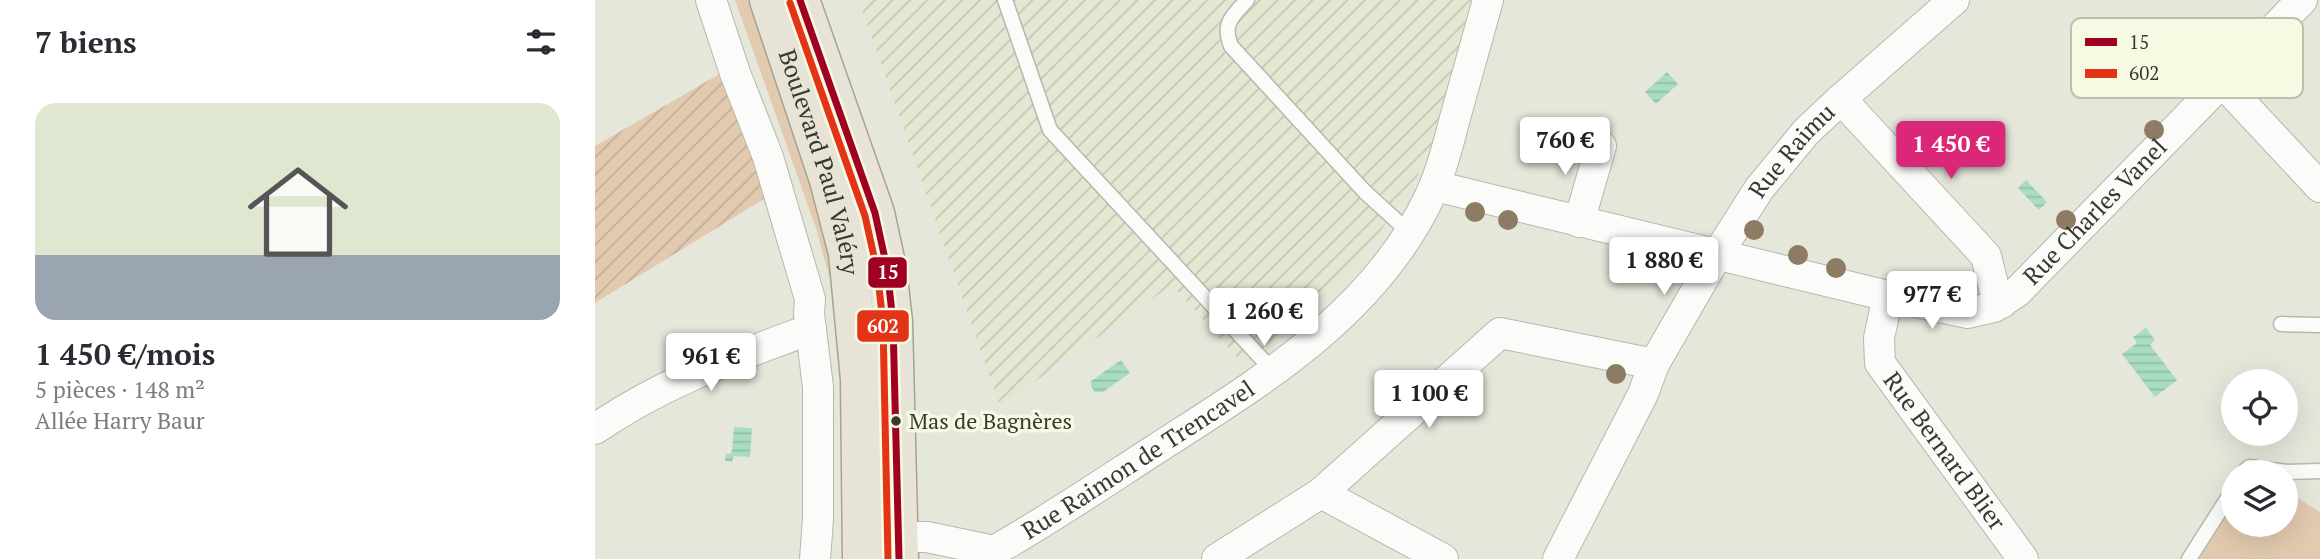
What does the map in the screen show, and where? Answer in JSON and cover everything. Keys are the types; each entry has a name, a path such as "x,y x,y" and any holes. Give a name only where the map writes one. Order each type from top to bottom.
{"main road":[{"name":"Boulevard Paul Valéry","path":"769,0 829,180 848,253 880,548"},
{"name":"Boulevard Paul Valéry","path":"800,0 875,214 887,268 893,323 880,548"}],"street":[{"name":"Boulevard Paul Valéry","path":"711,0 776,183 810,299 818,387 818,519 815,559"},
{"name":"Rue Raimon de Trencavel","path":"880,548 927,537 997,555 1274,372 1304,349 1362,296 1410,233 1435,186 1488,0"},
{"name":"Rue Raimu","path":"1558,559 1643,394 1654,364 1717,255 1775,167 1806,132 1841,99 1954,0"},
{"name":"Rue Charles Vanel","path":"2278,18 2290,4"},
{"name":"Rue Charles Vanel","path":"1435,186 1968,313 1994,307 2017,292 2208,98"},
{"path":"2237,98 2320,187"},
{"path":"1841,99 1986,256 1994,288 2002,303"},
{"path":"1579,222 1601,146"},
{"name":"Rue Bernard Blier","path":"1888,296 1879,338 1880,363 2023,559"},
{"path":"595,429 667,385 748,351 811,329"},
{"path":"1217,559 1321,493 1500,333 1654,364"},
{"path":"1321,493 1436,557"}],"lane":[{"path":"1005,0 1049,130 1274,372"},
{"path":"1247,0 1230,20 1226,33 1231,46 1364,192 1410,233"},
{"path":"2281,324 2320,325"},
{"path":"2298,472 2320,471"},
{"path":"2189,559 2221,509"}],"shaded area":[{"path":"735,0 760,0 839,281 831,283 816,228"},
{"path":"859,0 1472,0 1433,143 1413,185 1339,286 1284,335 1243,364 1172,285 1000,406"},
{"path":"723,72 767,197 595,303 595,146"},
{"path":"1667,72 1678,84 1656,104 1645,92"},
{"path":"2026,180 2047,202 2039,210 2018,188"},
{"path":"2146,328 2155,340 2150,345 2177,380 2155,397 2122,354 2137,343 2133,337"},
{"path":"1121,360 1130,373 1103,392 1095,392 1091,381"},
{"path":"734,427 752,428 750,457 734,456 732,462 725,461 726,454 732,451"},
{"path":"2298,498 2320,512 2320,559 2199,559 2221,523 2221,537 2298,537"}],"transit line":[{"name":"15","path":"800,0 875,213 887,268 893,322 899,559"},
{"name":"602","path":"790,3 865,216 877,270 883,323 888,559"}],"place":[{"name":"Mas de Bagnères","path":"896,421"}]}
